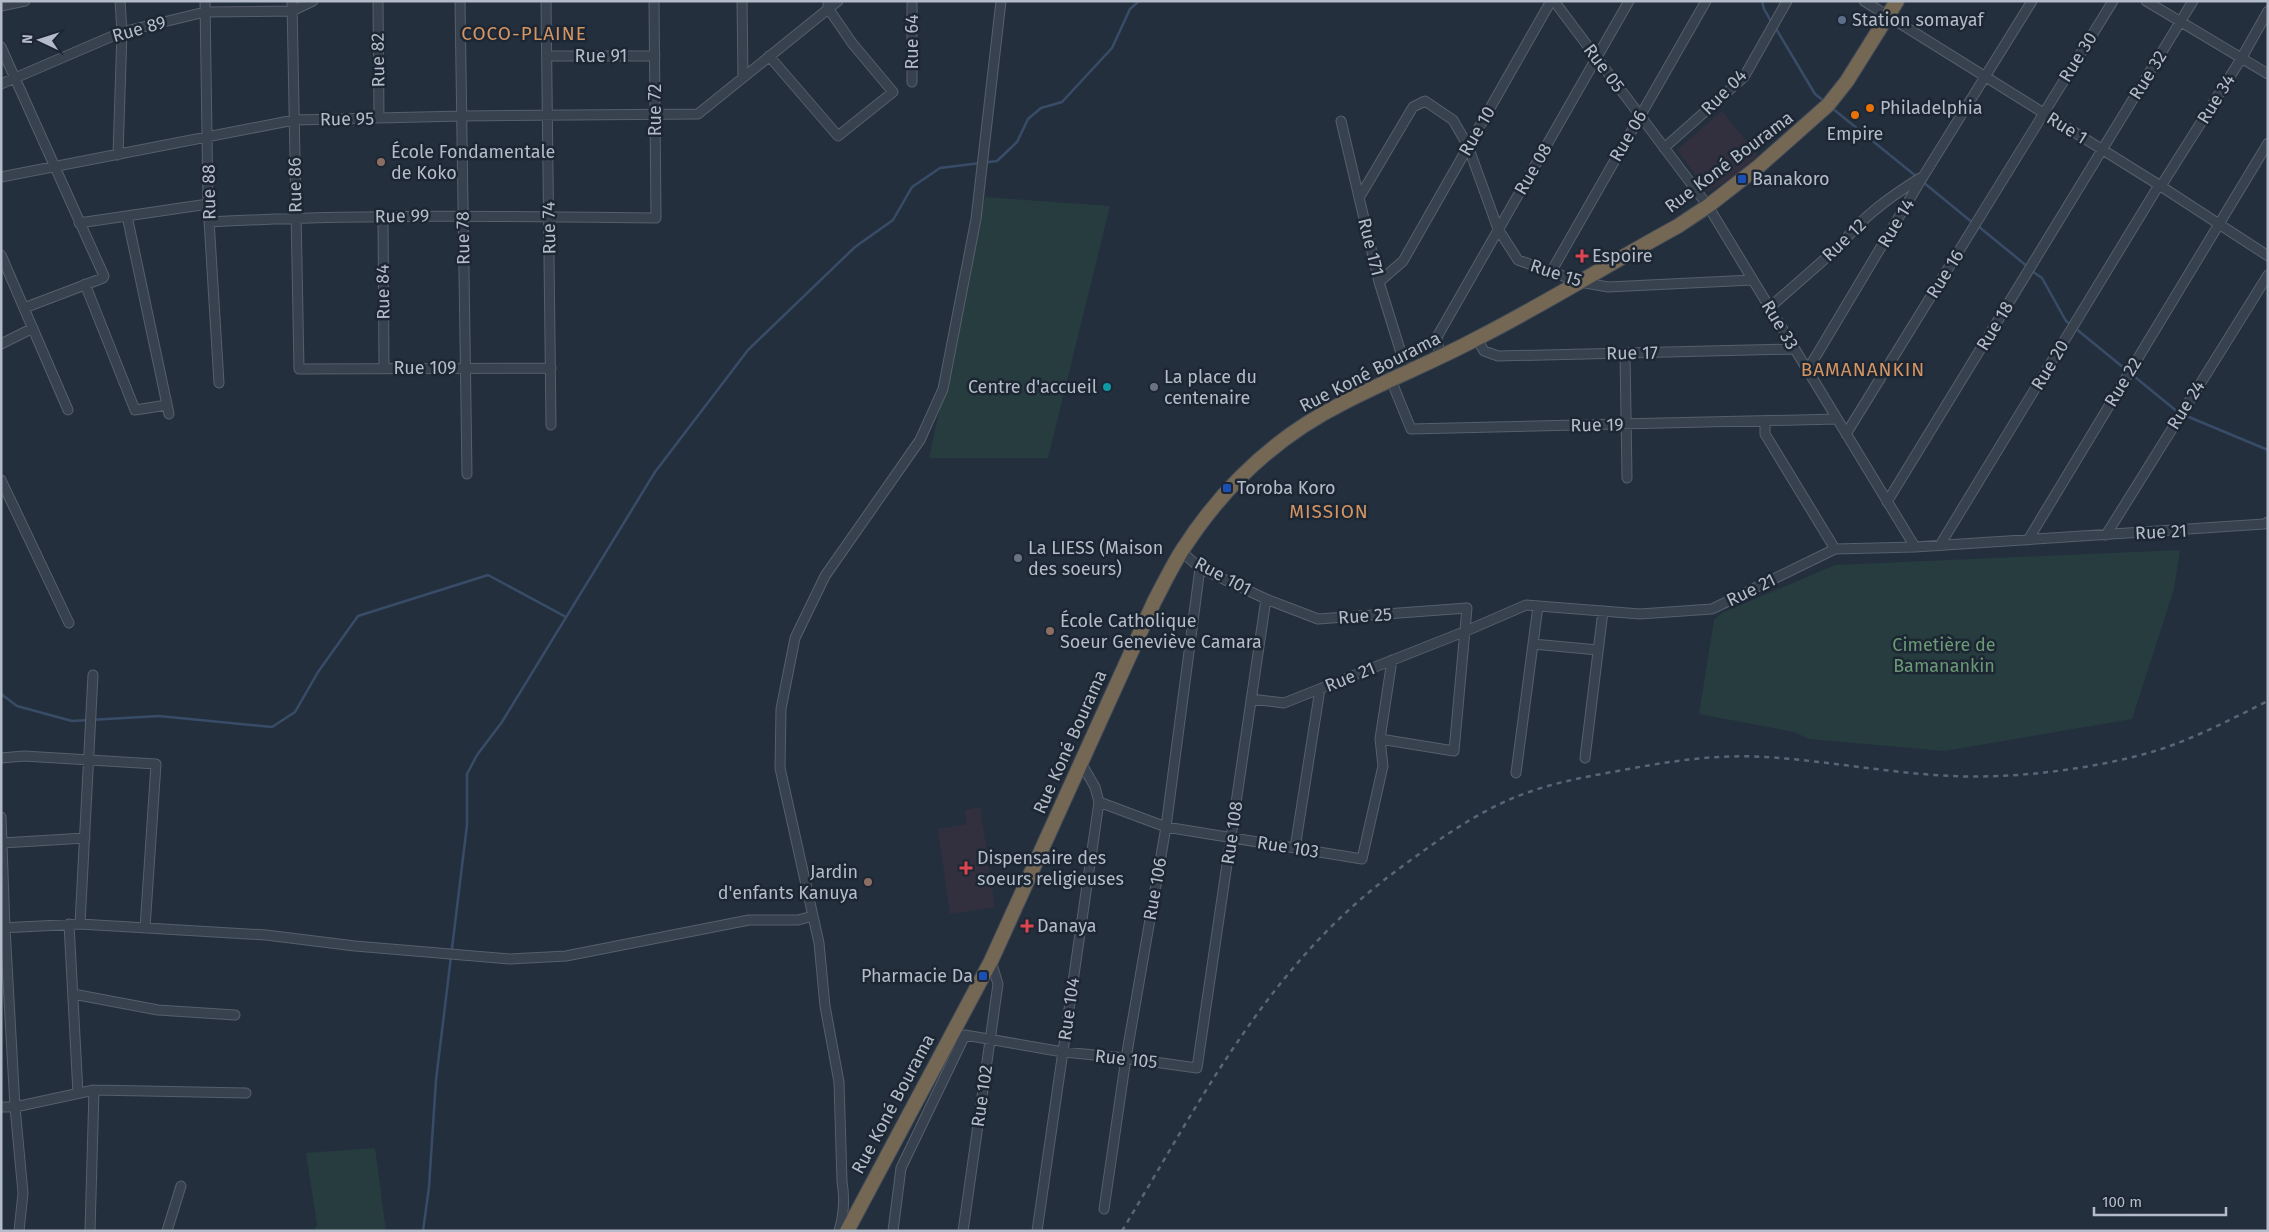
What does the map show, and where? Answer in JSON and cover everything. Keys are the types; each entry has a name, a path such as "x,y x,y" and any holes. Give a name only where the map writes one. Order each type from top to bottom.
{"highway":[{"name":"Rue Koné Bourama","path":"846,1231 991,961 1154,602 1181,551 1206,516 1230,488 1268,451 1328,411 1477,339 1678,226 1708,206 1765,161 1828,105 1847,81 1897,1"}],"street":[{"path":"1,6 25,1"},
{"path":"118,155 122,32 120,1"},
{"name":"Rue 88","path":"205,1 208,204 219,383"},
{"name":"Rue 86","path":"292,1 299,368"},
{"name":"Rue 89","path":"1,84 122,32 205,12 292,11 313,1"},
{"name":"Rue 82","path":"378,1 379,118"},
{"name":"Rue 78","path":"460,1 467,474"},
{"name":"Rue 74","path":"546,1 552,425"},
{"name":"Rue 72","path":"654,1 656,218"},
{"path":"742,1 743,78"},
{"path":"743,78 828,5 838,1"},
{"name":"Rue 64","path":"912,1 912,82"},
{"path":"839,1231 843,1218 844,1193 841,1172 839,1082 826,1006 819,943 780,768 781,709 795,638 826,576 920,440 943,389 976,219 1000,1"},
{"name":"Rue 10","path":"1379,282 1402,262 1550,1"},
{"name":"Rue 05","path":"1554,1 1708,206"},
{"name":"Rue 08","path":"1440,358 1437,337 1629,1"},
{"name":"Rue 06","path":"1551,272 1706,1"},
{"name":"Rue 04","path":"1664,148 1744,77 1787,1"},
{"name":"Rue 1","path":"1864,1 2160,185 2268,256"},
{"path":"1985,76 2032,1"},
{"name":"Rue 30","path":"2044,113 2113,1"},
{"path":"2146,1 2268,74"},
{"name":"Rue 32","path":"2102,150 2193,1"},
{"path":"769,56 838,136 892,92 852,43 828,5"},
{"name":"Rue 34","path":"2160,185 2242,59 2268,11"},
{"path":"1,47 104,276 24,308"},
{"name":"Rue 91","path":"547,56 655,56"},
{"name":"Rue 14","path":"1808,371 1985,76"},
{"name":"Rue 95","path":"1,177 294,120 462,116 698,114 743,78"},
{"name":"Rue 15","path":"1359,198 1413,107 1425,101 1452,120 1468,146 1498,229 1518,260 1580,282 1608,287 1752,280"},
{"name":"Rue 16","path":"1846,434 2044,113"},
{"name":"Rue 171","path":"1340,121 1379,282 1407,372"},
{"name":"Rue 22","path":"2028,540 2217,224 2268,143"},
{"name":"Rue 18","path":"1887,502 2102,150"},
{"name":"Rue 12","path":"1769,308 1842,243 1873,212 1923,178"},
{"name":"Rue 20","path":"1940,546 2160,185"},
{"path":"79,223 208,204"},
{"name":"Rue 33","path":"1708,206 1915,547"},
{"path":"85,284 135,410 168,410 126,216"},
{"name":"Rue 99","path":"209,222 382,216 656,218"},
{"name":"Rue 84","path":"382,216 384,368"},
{"path":"1,255 68,410"},
{"name":"Rue 24","path":"2106,535 2268,275"},
{"path":"1,344 33,328"},
{"name":"Rue 17","path":"1477,339 1484,351 1498,356 1794,349"},
{"path":"1625,353 1627,478"},
{"name":"Rue 109","path":"299,368 551,368"},
{"name":"Rue 19","path":"1391,380 1411,429 1837,419"},
{"path":"1765,421 1765,434 1835,549"},
{"path":"1,480 69,623"},
{"name":"Rue 21","path":"1251,699 1284,703 1466,631 1526,605 1640,614 1712,609 1835,549 1940,546 2266,523"},
{"name":"Rue 101","path":"1181,551 1200,568 1266,598"},
{"name":"Rue 106","path":"1104,1208 1126,1058 1166,827 1200,568"},
{"name":"Rue 25","path":"1266,598 1318,619 1468,608 1466,631"},
{"name":"Rue 108","path":"1197,1068 1266,598"},
{"path":"1516,773 1538,606"},
{"path":"1585,758 1603,611"},
{"path":"1392,660 1380,739 1454,751 1466,631"},
{"path":"1533,644 1598,650"},
{"path":"80,924 93,675"},
{"path":"1294,848 1320,689"},
{"name":"Rue 103","path":"1099,802 1166,827 1362,859 1383,766 1380,739"},
{"path":"1,758 24,756 156,764 145,928"},
{"name":"Rue 104","path":"1037,1231 1099,802 1095,787 1081,763"},
{"path":"1,817 3,928 15,1107 23,1193 18,1231"},
{"path":"2,844 85,838"},
{"path":"3,928 80,924 284,937 355,946 510,958 566,956 749,920 798,920 813,916"},
{"path":"69,924 78,1092"},
{"name":"Rue 102","path":"963,1231 998,984 991,961"},
{"path":"73,994 158,1010 236,1016"},
{"name":"Rue 105","path":"893,1231 901,1168 965,1035 1063,1052 1126,1058 1197,1068"},
{"path":"1,1108 15,1107 94,1090 246,1093"},
{"path":"90,1231 94,1090"},
{"path":"167,1231 181,1186"}],"shaded area":[{"path":"1722,111 1758,156 1738,174 1708,192 1677,150"},
{"name":"Dispensaire des soeurs religieuses","path":"980,807 995,907 950,914 938,829 967,824 965,810"}],"green space":[{"path":"985,197 1110,206 1048,458 929,458"},
{"name":"Cimetière de Bamanankin","path":"2180,550 2174,589 2132,719 1945,751 1809,739 1794,732 1699,714 1714,620 1722,613 1835,565"},
{"path":"375,1148 386,1231 313,1231 317,1225 306,1153"}],"waterway":[{"path":"423,1231 429,1187 436,1080 467,825 467,774 477,755 502,722 655,472 748,350 855,247 893,220 912,187 940,168 997,161 1017,142 1028,119 1041,108 1062,102 1112,48 1130,9 1139,1"},
{"path":"1762,1 1772,23"},
{"path":"1775,27 1815,94 1824,101"},
{"path":"1832,108 1917,177"},
{"path":"1923,182 1973,223"},
{"path":"1978,226 2028,267"},
{"path":"2032,271 2042,278 2066,321 2070,324"},
{"path":"2075,328 2179,413"},
{"path":"2184,415 2268,450"},
{"path":"1,694 17,706 72,721 159,716 272,727 295,712 318,672 358,616 488,575 566,617"}],"railway":[{"path":"1122,1231 1225,1060 1284,979 1316,942 1352,907 1395,872 1460,826 1501,803 1541,788 1576,779 1659,764 1712,757 1766,757 1905,772 1976,777 2081,768 2170,746 2198,735 2268,701"}],"place":[{"name":"Station somayaf","path":"1842,20"},
{"name":"Philadelphia","path":"1870,108"},
{"name":"Empire","path":"1855,115"},
{"name":"École Fondamentale de Koko","path":"381,162"},
{"name":"Banakoro","path":"1742,179"},
{"name":"Espoire","path":"1582,256"},
{"name":"Centre d'accueil","path":"1107,387"},
{"name":"La place du centenaire","path":"1154,387"},
{"name":"Toroba Koro","path":"1227,488"},
{"name":"La LIESS (Maison des soeurs)","path":"1018,558"},
{"name":"École Catholique Soeur Geneviève Camara","path":"1050,631"},
{"name":"Dispensaire des soeurs religieuses","path":"966,868"},
{"name":"Jardin d'enfants Kanuya","path":"868,882"},
{"name":"Danaya","path":"1027,926"},
{"name":"Pharmacie Da","path":"983,976"}],"district":[{"name":"COCO-PLAINE","path":"524,33"},
{"name":"BAMANANKIN","path":"1863,369"},
{"name":"MISSION","path":"1329,511"}]}
